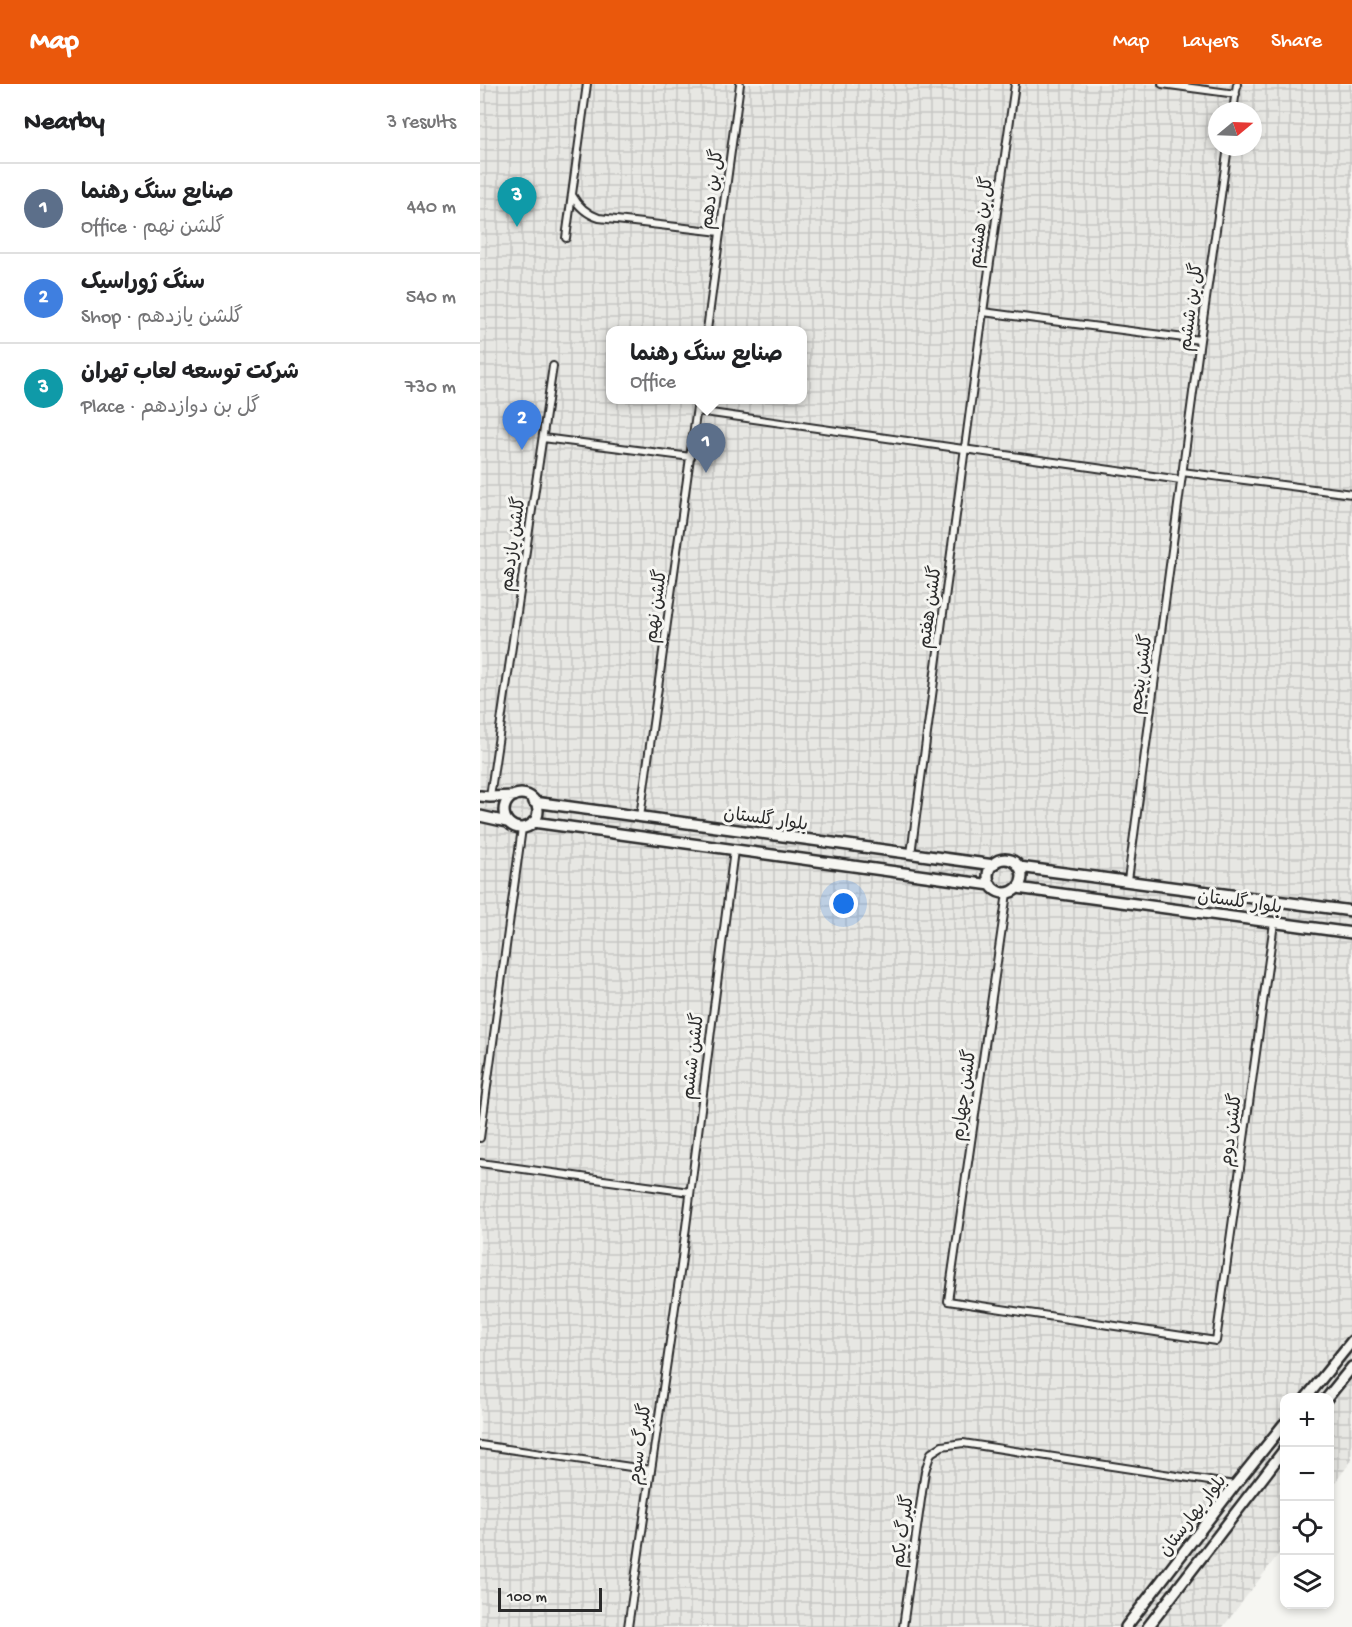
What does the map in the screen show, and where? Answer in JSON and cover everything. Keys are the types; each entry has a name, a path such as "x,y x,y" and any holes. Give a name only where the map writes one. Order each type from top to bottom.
{"street":[{"path":"566,238 587,84"},
{"name":"گل بن دهم","path":"708,326 740,84"},
{"name":"گل بن هشتم","path":"976,363 1015,84"},
{"path":"1162,84 1236,94"},
{"path":"1235,102 1237,84"},
{"name":"گل بن ششم","path":"1182,472 1227,156"},
{"path":"572,195 583,209 599,218 720,232"},
{"path":"983,312 1200,340"},
{"name":"گلشن هفتم","path":"911,854 976,363"},
{"name":"گلشن یازدهم","path":"485,797 553,366"},
{"name":"گلشن نهم","path":"640,817 698,404"},
{"path":"697,411 1181,480"},
{"path":"543,438 691,457"},
{"path":"1182,472 1352,494"},
{"name":"گلشن پنجم","path":"1128,880 1182,472"},
{"path":"480,816 522,828 528,826 536,817 534,802 525,795 485,797"},
{"path":"507,822 504,808 514,796"},
{"name":"بلوار گلستان","path":"534,802 994,865"},
{"name":"بلوار گلستان","path":"533,822 991,885"},
{"path":"480,1138 522,828"},
{"name":"گلشن ششم","path":"681,1266 734,850"},
{"path":"1004,860 1015,863 1019,867 1022,880 1017,888 1007,893 998,891 991,885 989,874 994,865 1004,860"},
{"name":"بلوار گلستان","path":"1019,867 1352,911"},
{"name":"بلوار گلستان","path":"1017,888 1352,933"},
{"name":"گلشن چهارم","path":"1007,893 948,1301 1216,1341"},
{"name":"گلشن دوم","path":"1216,1341 1274,922"},
{"path":"480,1163 690,1192"},
{"name":"گلبرگ سوم","path":"628,1627 681,1266"},
{"path":"1310,1393 1352,1341"},
{"path":"1331,1393 1352,1367"},
{"name":"بلوار بهارستان","path":"1126,1627 1280,1429"},
{"name":"گلبرگ یکم","path":"903,1627 926,1471 931,1454 942,1446 963,1443 1235,1485"},
{"path":"480,1445 651,1470"},
{"name":"بلوار بهارستان","path":"1148,1627 1280,1455"}],"shaded area":[{"path":"480,84 1352,84 1352,1460 1334,1484 1334,1393 1280,1393 1280,1552 1223,1627 480,1627"}],"place":[{"name":"شرکت توسعه لعاب تهران","path":"517,227"},
{"name":"سنگ ژوراسیک","path":"522,450"},
{"name":"صنایع سنگ رهنما","path":"706,473"}]}
